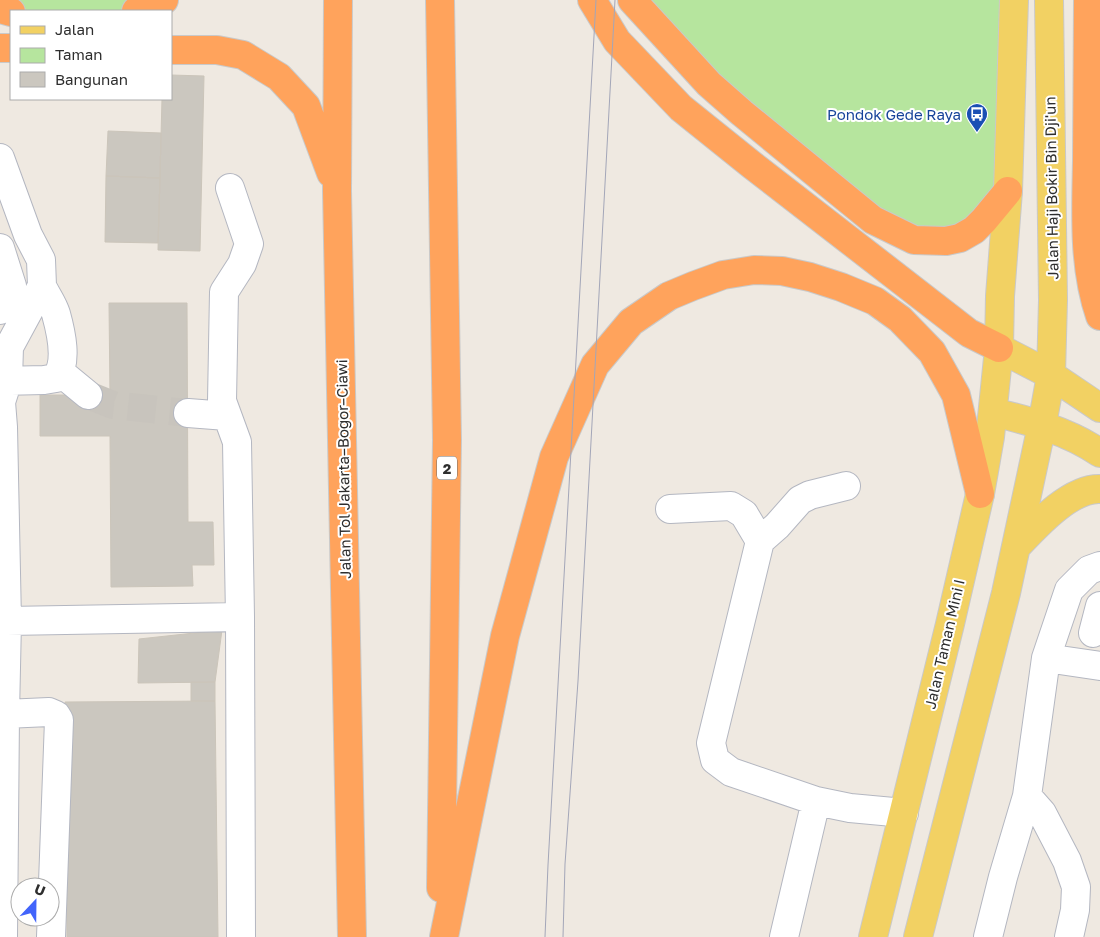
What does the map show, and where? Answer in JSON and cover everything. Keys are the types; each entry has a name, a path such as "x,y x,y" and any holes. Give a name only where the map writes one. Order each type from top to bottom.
{"highway":[{"path":"139,10 164,0"},
{"name":"Jalan Tol Jakarta–Bogor–Ciawi","path":"338,0 337,191 352,937"},
{"name":"2","path":"440,0 447,440 442,937"},
{"path":"592,0 617,41 681,108 969,333 999,348"},
{"path":"632,0 710,84 742,113 873,220 914,240 946,241 960,238 974,230 1008,191"},
{"path":"1088,0 1086,225 1089,270 1095,302 1100,316"},
{"path":"172,50 217,50 243,55 279,77 306,106 337,191"},
{"path":"442,937 505,636 554,457 595,366 631,322 669,296 723,275 754,270 782,271 810,276 875,301 900,319 932,352 956,395 980,494"}],"main road":[{"path":"1014,0 1008,191 1000,296 999,348 1051,375 1100,408"},
{"name":"Jalan Haji Bokir Bin Dji'un","path":"1049,0 1053,300 1051,375"},
{"name":"Jalan Taman Mini I","path":"873,937 980,494 993,412 999,348"},
{"path":"918,937 1017,546 1051,375"},
{"path":"993,412 1042,425 1097,450"},
{"path":"1017,546 1049,514 1090,489 1100,489"}],"lane":[{"path":"0,158 28,234 41,260 42,286 56,313 63,356 60,372 56,378 2,391"},
{"path":"230,188 249,244 242,264 224,292 222,401 237,442 240,617 241,937"},
{"path":"0,248 12,286 0,310"},
{"path":"3,937 4,714 7,621 2,391 9,347 42,286"},
{"path":"60,372 88,395"},
{"path":"188,413 227,416"},
{"path":"846,486 810,495 800,500 777,526 760,541 711,743 716,760 731,772 816,801 850,808 904,813"},
{"path":"670,509 730,506 744,514 760,541"},
{"path":"988,937 1003,876 1027,796 1046,658 1069,590 1095,568"},
{"path":"1092,633 1100,606"},
{"path":"7,621 240,617"},
{"path":"1046,658 1100,666"},
{"path":"4,714 49,712 56,714 59,720 51,937"},
{"path":"1027,796 1042,813 1067,861 1076,887 1076,910 1069,937"},
{"path":"784,937 816,801"}],"green space":[{"path":"0,0 164,0 139,10 10,10"},
{"path":"632,0 1014,0 1008,191 960,238 873,220"}],"building":[{"path":"172,75 204,76 200,251 158,250 162,100 172,100"},
{"path":"108,131 161,133 160,178 106,176"},
{"path":"106,176 160,178 158,243 105,242"},
{"path":"109,303 187,303 188,522 213,522 214,565 192,565 193,586 111,587 110,436 40,436 40,395 110,395"},
{"path":"222,630 215,682 138,683 139,639"},
{"path":"191,682 215,682 215,701 191,701"},
{"path":"215,701 218,937 67,937 65,702"}],"tunnel":[{"path":"88,395 113,405 188,413"}],"tram line":[{"path":"545,937 596,0"},
{"path":"563,937 565,864 578,681 615,0"}],"place":[{"name":"Pondok Gede Raya","path":"977,133"}]}
